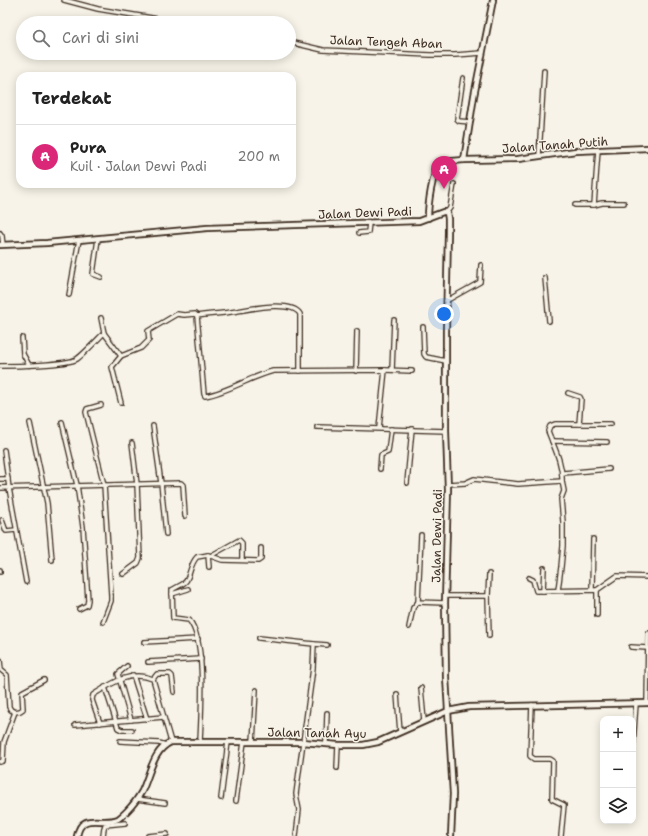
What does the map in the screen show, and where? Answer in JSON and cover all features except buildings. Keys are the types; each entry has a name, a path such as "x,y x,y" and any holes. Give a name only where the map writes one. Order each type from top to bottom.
{"street":[{"path":"64,0 98,10 137,16"},
{"path":"464,160 482,52 493,0"},
{"name":"Jalan Tengeh Aban","path":"296,44 323,50 430,55 455,55 482,52"},
{"path":"539,156 544,71"},
{"path":"463,78 457,119 459,121 470,122"},
{"name":"Jalan Tanah Putih","path":"428,218 431,194 438,166 440,162 443,161 518,159 576,151 648,148"},
{"path":"594,205 598,150"},
{"path":"447,212 450,208 454,184"},
{"path":"575,205 624,203"},
{"name":"Jalan Dewi Padi","path":"2,245 98,239 208,228 419,221 447,212 446,431 448,486 445,603 446,677 453,794 451,836"},
{"path":"359,234 368,232 369,223"},
{"path":"0,233 2,237 2,245"},
{"path":"98,239 93,274 101,277"},
{"path":"69,294 79,240"},
{"path":"446,300 480,282 481,265"},
{"path":"545,278 549,321"},
{"path":"121,403 112,367 121,356 143,347 149,341 148,331 177,314 195,314 197,316 262,307 280,307 296,310 300,314 300,371"},
{"path":"197,316 205,396 247,381 263,373 273,371 412,371"},
{"path":"101,318 106,335 121,356"},
{"path":"392,370 394,320"},
{"path":"424,327 424,354 426,357 446,361"},
{"path":"356,371 357,331"},
{"path":"0,366 29,365 76,359 106,335"},
{"path":"22,338 23,354 29,365"},
{"path":"379,428 385,370"},
{"path":"568,393 580,397 581,399 579,424"},
{"path":"101,405 87,409 86,412 104,485 111,601 103,622"},
{"path":"62,422 77,486 83,527 88,600 87,605 79,608"},
{"path":"30,423 47,503 52,560"},
{"path":"558,590 561,567 563,522 561,497 564,491 562,481 563,473 548,431 550,425 611,424"},
{"path":"153,426 166,534"},
{"path":"317,427 391,428 446,431"},
{"path":"380,469 381,455 388,452 391,428"},
{"path":"407,483 412,429"},
{"path":"552,441 607,442"},
{"path":"123,574 138,563 140,558 137,484 132,443"},
{"path":"4,450 9,488 26,582"},
{"path":"563,473 609,469"},
{"path":"0,479 8,479"},
{"path":"448,486 465,483 474,479 518,484 562,481"},
{"path":"0,488 182,483 185,516"},
{"path":"2,520 6,531 16,530"},
{"path":"409,627 413,608 418,602 421,535"},
{"path":"592,589 593,539"},
{"path":"200,742 201,659 198,639 189,620 173,618 173,589 187,580 194,560 197,557 210,555 239,540 242,543 242,560"},
{"path":"210,555 222,560 260,560 261,548"},
{"path":"209,568 210,555"},
{"path":"544,568 544,591"},
{"path":"489,574 489,636"},
{"path":"529,578 534,581 536,590 544,591 597,590 617,576 648,577"},
{"path":"172,594 188,589"},
{"path":"597,590 597,615"},
{"path":"445,596 488,596"},
{"path":"418,602 445,603"},
{"path":"647,703 648,633"},
{"path":"259,638 327,645"},
{"path":"144,642 198,639"},
{"path":"296,836 299,812 296,794 313,668 314,644"},
{"path":"631,648 647,648"},
{"path":"148,662 201,659"},
{"path":"0,660 1,670 7,675 10,710 15,712 23,709 23,691 44,680"},
{"path":"127,666 118,673 131,720"},
{"path":"153,679 157,674 170,674 172,676 174,692"},
{"path":"133,675 147,719"},
{"path":"100,723 92,698 93,695 119,679 133,675 153,679"},
{"path":"78,836 79,829 83,823 119,818 137,799 158,752 171,742 153,679"},
{"path":"105,687 118,729 132,730"},
{"path":"421,688 424,721"},
{"path":"253,742 256,690"},
{"path":"397,694 400,732"},
{"name":"Jalan Tanah Ayu","path":"171,742 302,742 338,746 354,746 372,744 448,711 477,706 647,703"},
{"path":"635,716 636,704"},
{"path":"532,705 530,756 534,759 550,759 553,762 552,799 564,804 561,836"},
{"path":"0,762 3,762 4,742 15,712"},
{"path":"326,744 327,713"},
{"path":"75,725 163,717"},
{"path":"120,741 159,742 166,745"},
{"path":"221,798 228,742"},
{"path":"236,801 244,742"},
{"path":"337,768 338,746"},
{"path":"137,799 165,803"},
{"path":"103,836 105,825 125,823"},
{"path":"148,836 167,834"}],"place":[{"name":"Pura","path":"444,189"}]}
